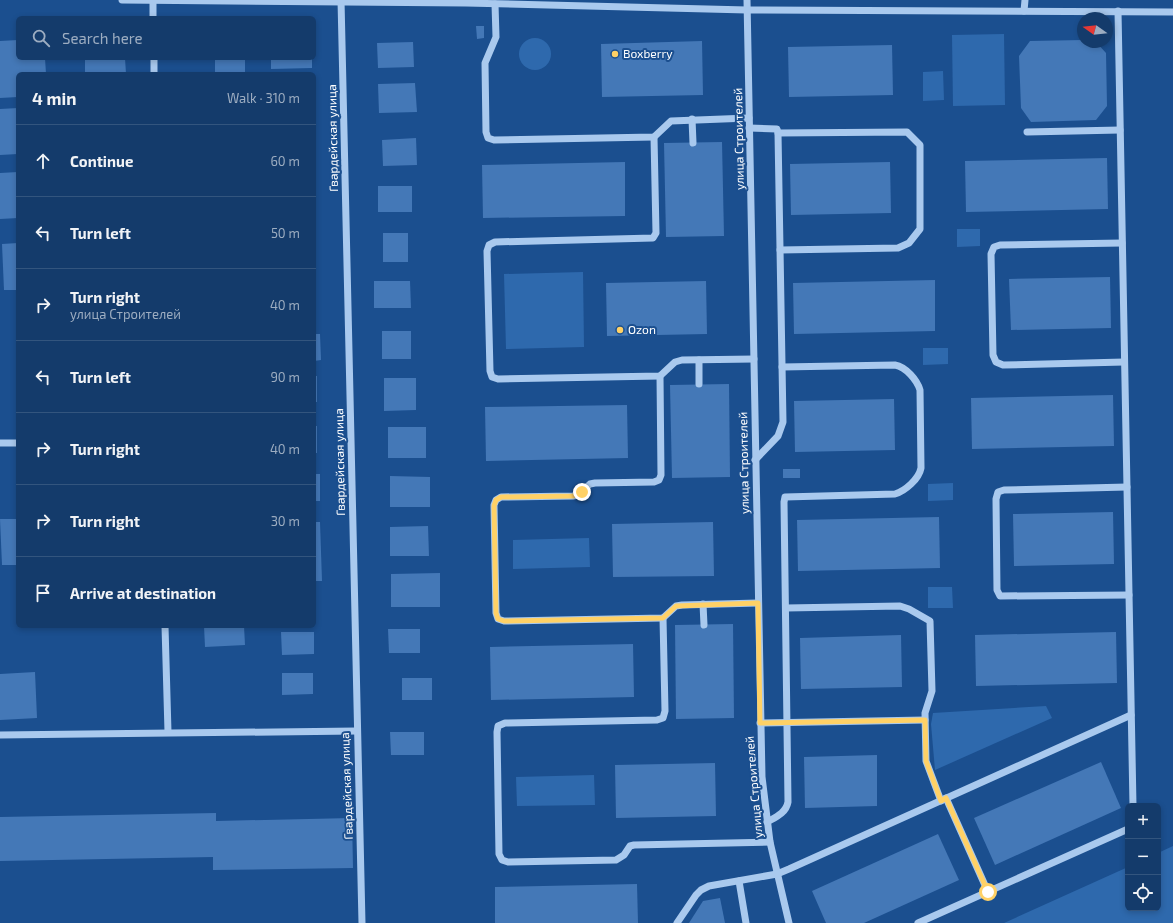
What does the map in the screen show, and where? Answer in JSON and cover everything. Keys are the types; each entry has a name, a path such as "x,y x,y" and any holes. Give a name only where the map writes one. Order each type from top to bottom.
{"street":[{"path":"122,0 342,1 747,10 1173,12"},
{"path":"153,0 153,16"},
{"name":"улица Строителей","path":"747,0 762,776 770,842 789,923"},
{"path":"1024,11 1025,0"},
{"name":"Гвардейская улица","path":"342,1 356,731 362,923"},
{"path":"495,4 496,37 484,63 486,132 488,138 494,140 654,137 671,121 749,118"},
{"path":"1118,11 1133,803"},
{"path":"154,60 154,72"},
{"path":"692,119 693,143"},
{"path":"749,128 772,127 777,129 778,133 782,422 781,430 778,436 755,460"},
{"path":"1026,132 1120,130"},
{"path":"778,133 907,132 920,145 920,229 917,235 904,247 780,250"},
{"path":"654,137 656,233 653,238 495,242 489,245 487,251 490,372 492,377 498,379 660,376 675,362 754,359"},
{"path":"1122,243 1000,245 994,247 991,254 993,355 996,362 1003,365 1124,362"},
{"path":"699,360 699,384"},
{"path":"767,822 784,812 787,808 788,802 785,497 895,494 904,490 918,476 920,468 920,390 916,381 903,368 895,365 782,367"},
{"path":"660,376 661,475 659,480 654,482 590,484 578,495 573,496 501,497 496,500 494,506 494,532 496,613 498,619 504,621 663,618 676,606 758,603"},
{"path":"0,443 16,443"},
{"path":"1127,487 1004,490 998,492 996,507 998,590 1000,596 1129,595"},
{"path":"703,604 704,624"},
{"path":"786,608 900,606 909,608 927,618 931,626 932,691 926,708 926,761 988,892"},
{"path":"663,618 665,711 663,718 657,720 505,723 498,726 499,848 502,860 508,862 616,860 624,855 630,846 634,845 770,842"},
{"path":"165,628 168,732"},
{"path":"677,923 701,890 709,886 777,874 1131,715"},
{"path":"760,723 925,720"},
{"path":"0,735 356,731"},
{"path":"918,923 1125,830"},
{"path":"739,881 746,923"}],"shaded area":[{"path":"1004,34 1005,105 953,106 952,35"},
{"path":"538,38 544,40 549,45 551,54 549,63 544,68 532,70 526,68 521,63 519,51 521,45 526,40"},
{"path":"943,71 944,100 923,101 923,72"},
{"path":"957,229 980,229 980,246 957,247"},
{"path":"583,272 584,347 506,349 504,274"},
{"path":"923,348 948,348 948,364 923,365"},
{"path":"953,483 953,500 928,501 928,484"},
{"path":"589,538 590,567 513,569 513,540"},
{"path":"928,587 952,587 953,608 928,608"},
{"path":"1046,706 1052,718 935,770 931,724 933,713"},
{"path":"594,775 595,805 517,806 516,777"},
{"path":"1173,846 1173,923 1004,923 1125,868 1125,911 1161,911 1161,852"}],"building":[{"path":"476,26 484,26 484,38 477,39"},
{"path":"16,40 16,60 45,60 46,72 16,72 16,97 0,98 0,41"},
{"path":"1077,40 1077,48 1101,48 1106,53 1107,106 1096,120 1031,122 1021,108 1019,56 1030,41"},
{"path":"702,41 703,95 602,97 601,44"},
{"path":"413,42 414,67 378,68 377,43"},
{"path":"892,45 893,95 789,97 788,47"},
{"path":"85,60 125,60 126,72 85,72"},
{"path":"215,60 245,60 245,72 215,72"},
{"path":"271,60 312,60 312,68 271,69"},
{"path":"415,83 417,112 379,113 378,84"},
{"path":"16,108 16,154 0,155 0,109"},
{"path":"416,138 417,165 383,166 382,140"},
{"path":"722,142 724,236 666,237 664,143"},
{"path":"1107,158 1108,209 966,212 965,161"},
{"path":"625,162 625,216 483,218 482,165"},
{"path":"890,162 891,213 791,215 790,164"},
{"path":"16,172 16,218 0,219 0,173"},
{"path":"378,186 412,186 412,212 378,212"},
{"path":"383,233 408,233 408,262 383,262"},
{"path":"16,243 16,290 4,290 2,244"},
{"path":"1110,277 1111,328 1011,330 1009,279"},
{"path":"935,280 935,331 794,334 793,283"},
{"path":"374,281 410,281 411,308 374,308"},
{"path":"706,281 707,334 607,336 606,283"},
{"path":"382,331 411,331 411,359 382,359"},
{"path":"316,334 320,334 321,360 316,361"},
{"path":"316,376 317,376 316,402"},
{"path":"384,378 416,378 416,410 384,411"},
{"path":"729,384 730,477 672,478 670,385"},
{"path":"1113,395 1114,446 972,449 971,398"},
{"path":"894,399 895,450 795,452 794,401"},
{"path":"627,405 628,458 486,461 485,407"},
{"path":"316,426 317,426 316,453"},
{"path":"388,427 426,427 426,458 388,458"},
{"path":"783,469 800,469 800,478 783,478"},
{"path":"316,474 320,474 320,501 316,501"},
{"path":"390,476 430,477 430,507 390,507"},
{"path":"1113,512 1114,564 1014,566 1013,514"},
{"path":"939,517 940,568 798,571 797,520"},
{"path":"0,519 16,519 16,565 2,565"},
{"path":"316,522 320,522 322,581 316,581"},
{"path":"713,522 714,576 613,577 612,524"},
{"path":"428,526 429,556 390,556 390,527"},
{"path":"440,573 440,607 391,607 391,574"},
{"path":"733,624 734,718 676,719 675,625"},
{"path":"204,628 244,628 245,645 205,647"},
{"path":"388,629 420,629 420,653 389,653"},
{"path":"281,632 314,632 314,654 282,655"},
{"path":"1116,632 1117,683 976,686 975,635"},
{"path":"901,635 902,687 801,689 800,638"},
{"path":"633,644 634,697 491,700 490,647"},
{"path":"35,672 37,718 0,720 0,674"},
{"path":"282,673 313,673 313,694 282,695"},
{"path":"402,678 432,678 432,700 402,700"},
{"path":"390,732 424,732 424,755 391,755"},
{"path":"877,755 877,806 805,808 804,757"},
{"path":"1101,762 1121,808 995,865 974,818"},
{"path":"715,763 716,816 616,818 615,765"},
{"path":"216,813 216,821 352,818 353,868 213,870 213,857 0,861 0,817"},
{"path":"938,834 959,880 864,923 826,923 812,891"},
{"path":"637,884 638,923 495,923 495,887"},
{"path":"720,898 725,923 689,923 703,901"}],"place":[{"name":"Boxberry","path":"615,54"},
{"name":"Ozon","path":"620,330"}],"route":[{"path":"582,492 573,496 501,497 496,500 494,506 496,613 498,619 504,621 663,618 676,606 682,605 758,603 760,723 925,720 926,761 941,801 946,798 988,892"}]}
